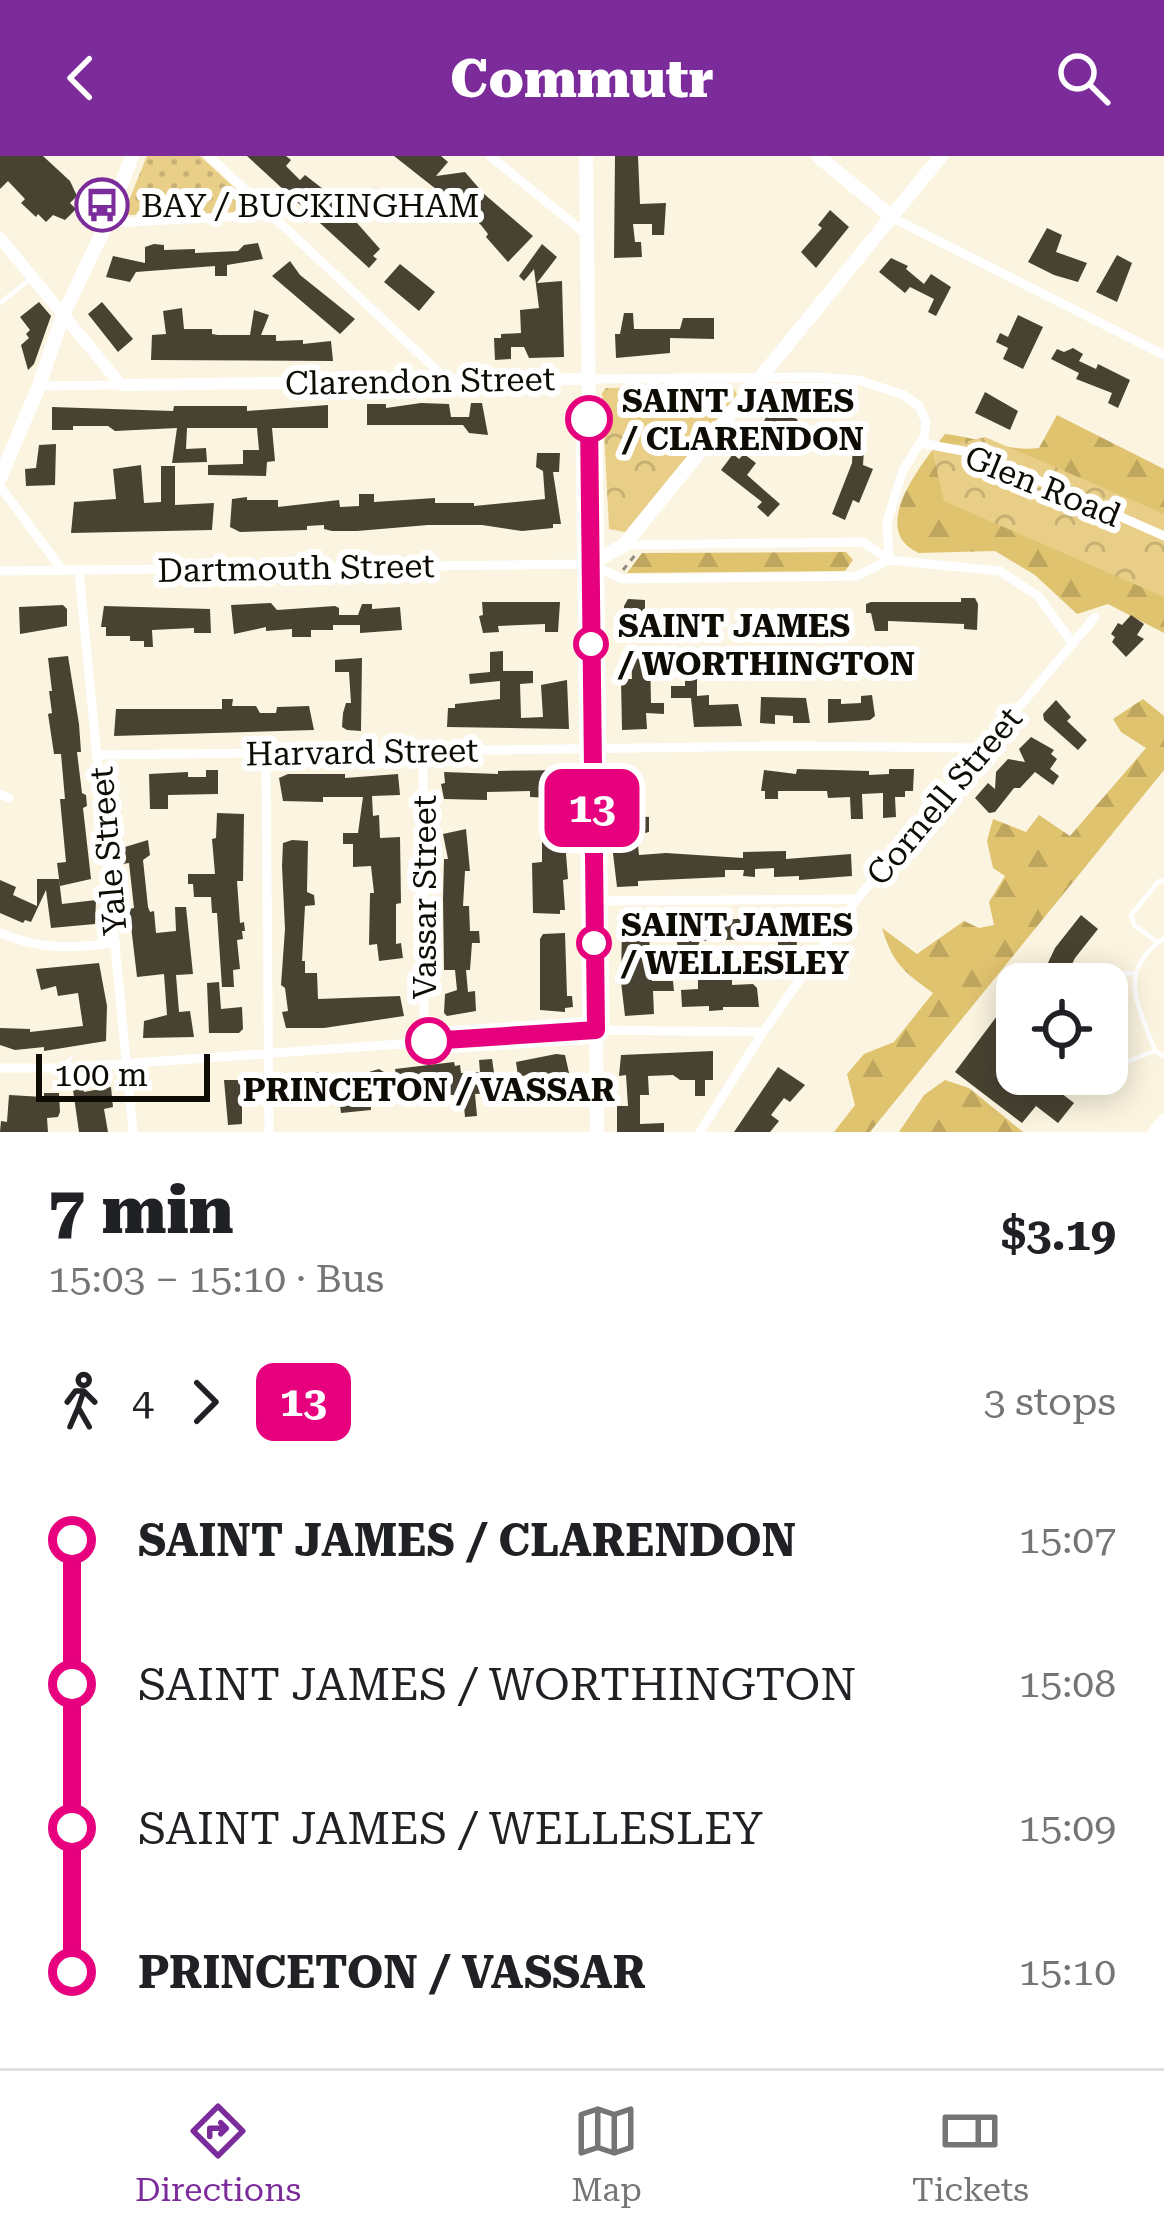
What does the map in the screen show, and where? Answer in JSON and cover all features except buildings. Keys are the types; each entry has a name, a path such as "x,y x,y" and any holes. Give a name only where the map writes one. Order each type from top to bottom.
{"main road":[{"path":"0,482 63,315 107,224 132,156"},
{"path":"586,156 597,1132"},
{"path":"818,156 893,218"},
{"path":"591,564 630,549 941,156"},
{"path":"1156,1132 1164,1120"}],"street":[{"path":"209,156 446,379"},
{"path":"490,156 586,235"},
{"path":"107,224 272,215"},
{"path":"893,218 1164,355"},
{"path":"0,238 122,385"},
{"name":"Clarendon Street","path":"39,386 446,379 858,380 882,385 919,406 926,422 921,443"},
{"path":"889,560 887,522 903,470 921,443"},
{"name":"Glen Road","path":"921,443 979,454 1164,536"},
{"path":"0,482 62,570"},
{"path":"630,549 863,542 889,560 1000,571 1038,596 1072,644"},
{"name":"Dartmouth Street","path":"0,571 591,564 622,579 818,578 857,576 889,560"},
{"name":"Yale Street","path":"80,571 133,1132"},
{"name":"Cornell Street","path":"700,1132 763,1032 857,899 1095,617"},
{"name":"Harvard Street","path":"99,755 984,748"},
{"name":"Vassar Street","path":"423,752 424,1041"},
{"path":"266,753 268,1132"},
{"path":"593,901 857,899"},
{"path":"0,933 33,946 62,949 116,943"},
{"path":"0,1068 596,1030 763,1032"}],"lane":[{"path":"0,303 32,277"},
{"path":"1156,943 1134,926 1131,915 1164,881"},
{"path":"1164,938 1133,973 1132,986 1155,1051 1164,1056"},
{"path":"1128,973 1133,973"},
{"path":"1128,1061 1155,1051"}],"path":[{"path":"622,572 630,549"}],"green space":[{"path":"147,156 200,156 252,204 251,210 123,215"},
{"path":"733,386 737,395 625,532 609,529 602,393 606,388"},
{"path":"1057,415 1164,469 1164,633 1108,604 1077,614 1035,575 995,551 919,553 904,542 898,512 904,495 945,434 1039,448"},
{"path":"985,437 1164,514 1164,597 944,501 932,450"},
{"path":"846,552 853,560 845,571 627,573 642,553"},
{"path":"1143,699 1164,716 1164,770 1007,963 996,963 996,977 870,1132 834,1132 855,1105 847,1074 864,1054 894,1042 933,993 900,966 882,928 917,954 964,921 979,928 994,925 989,902 1005,876 993,868 987,841 993,819 1026,832 1039,815 1070,836 1146,748 1121,732 1113,719"},
{"path":"945,1080 969,1088 1023,1132 899,1132 924,1095"}],"bus line":[{"name":"13","path":"429,1041 596,1030 589,419"}],"place":[{"name":"BAY / BUCKINGHAM","path":"102,205"},
{"name":"SAINT JAMES / CLARENDON","path":"589,419"},
{"name":"SAINT JAMES / WORTHINGTON","path":"591,644"},
{"name":"SAINT JAMES / WELLESLEY","path":"594,943"},
{"name":"PRINCETON / VASSAR","path":"429,1041"}]}
